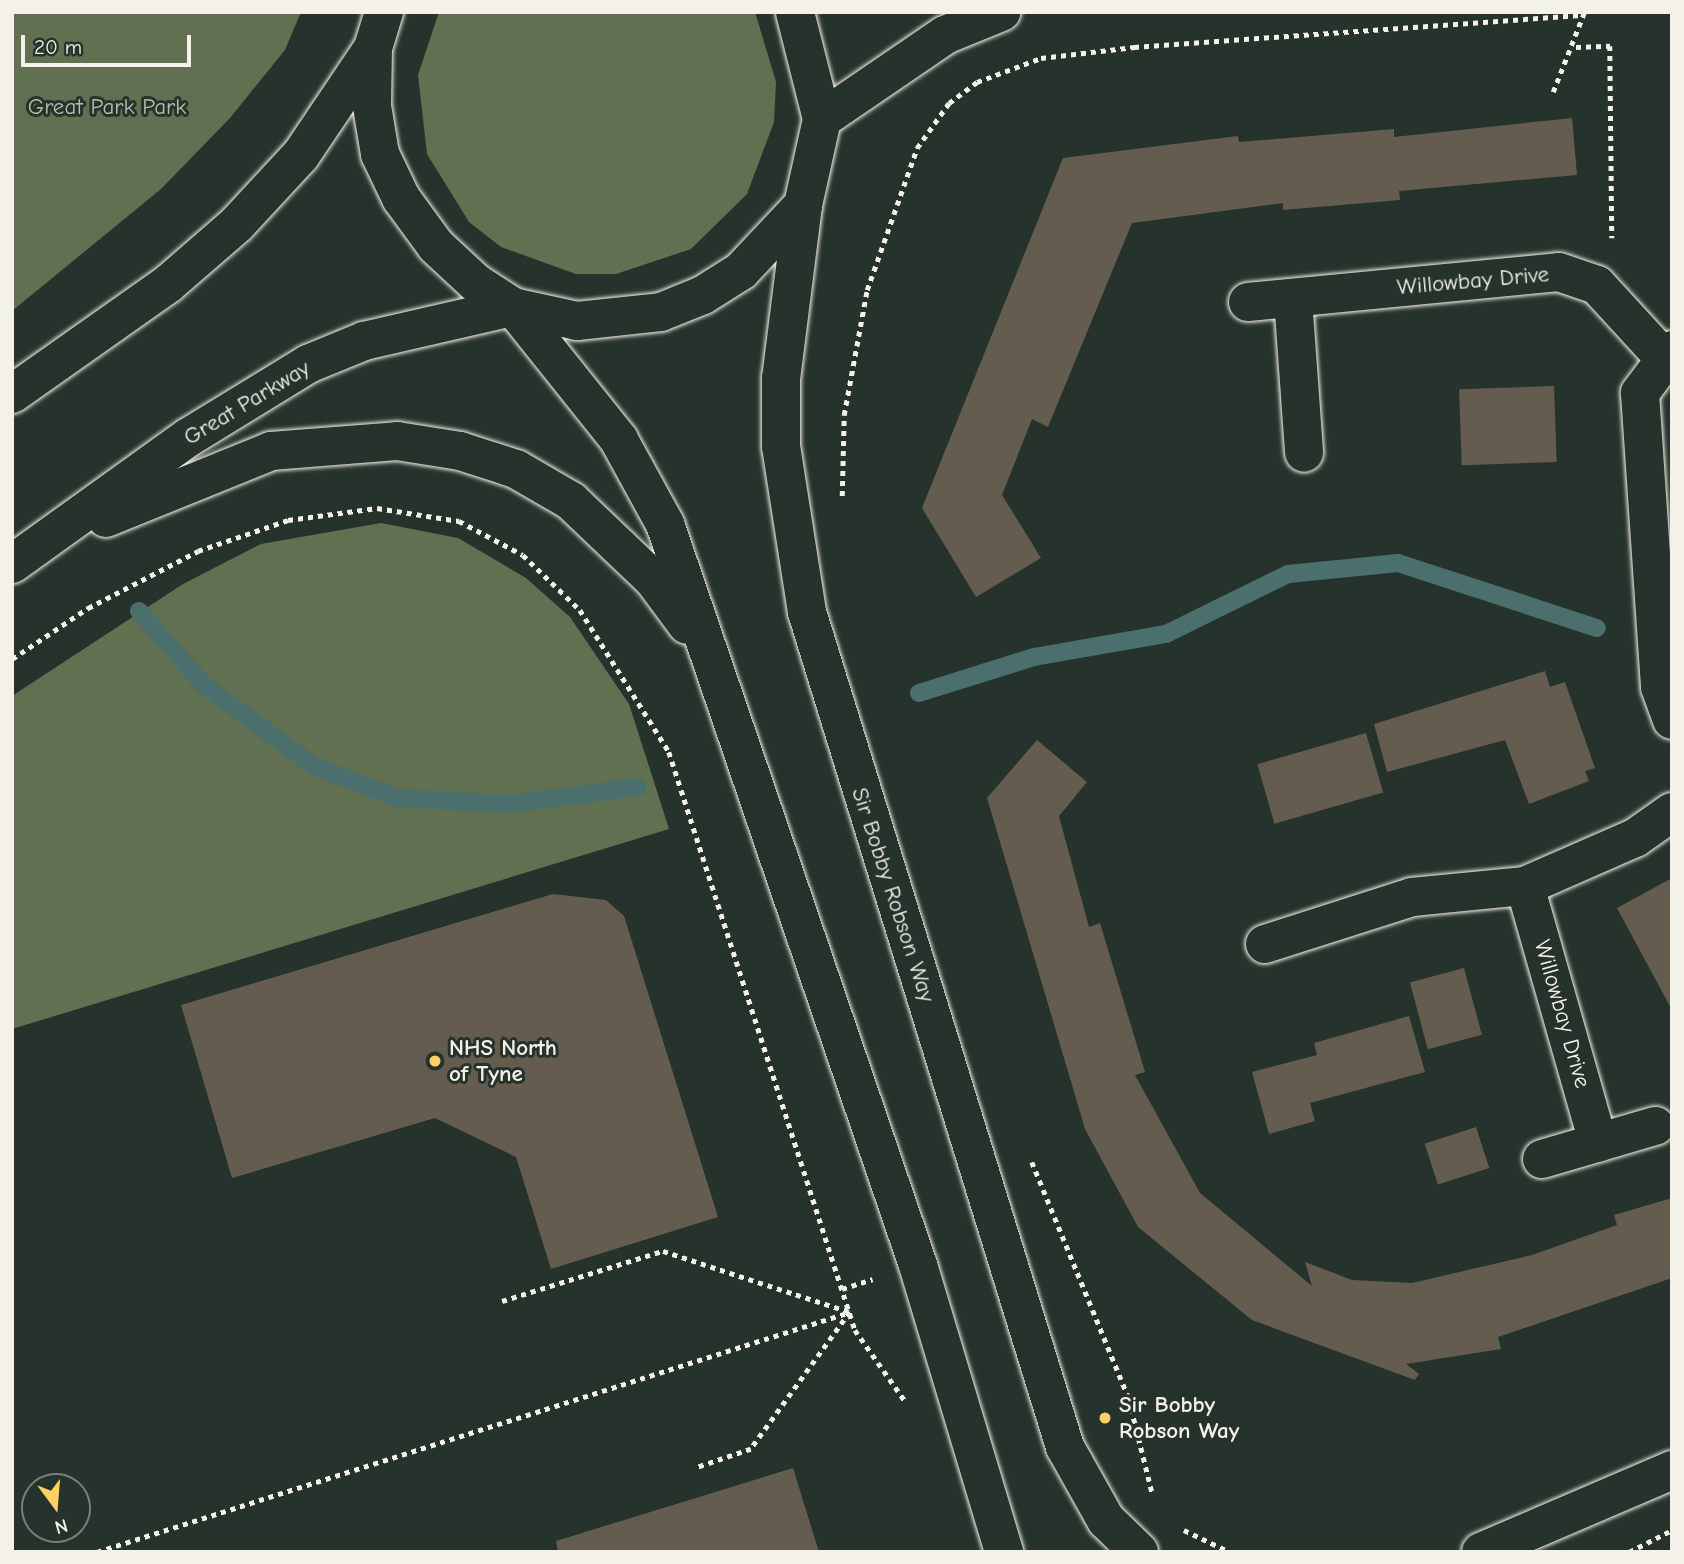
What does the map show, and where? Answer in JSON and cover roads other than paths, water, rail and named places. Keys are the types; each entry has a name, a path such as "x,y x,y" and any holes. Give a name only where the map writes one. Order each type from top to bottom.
{"street":[{"path":"795,12 822,119 803,205"},
{"path":"822,119 946,36 1001,12"},
{"name":"Great Parkway","path":"379,30 376,130 401,198 436,246 513,307"},
{"name":"Great Parkway","path":"12,394 168,284 237,224 343,100 379,30"},
{"name":"Great Parkway","path":"17,561 189,437 308,364 364,341 513,307 577,321 661,312 741,271 803,205"},
{"name":"Sir Bobby Robson Way","path":"803,205 781,378 781,446 807,612 1065,1447 1106,1520 1139,1552"},
{"name":"Willowbay Drive","path":"1248,302 1559,272 1597,285 1667,353 1640,393 1640,435 1660,687 1672,720"},
{"path":"1293,298 1304,453"},
{"path":"513,307 645,481 665,524 705,649 918,1265 1004,1552"},
{"path":"17,561 185,481 271,452 397,441 516,468 571,501 653,579 705,649"},
{"path":"1265,944 1412,897 1525,886 1634,838 1672,812"},
{"name":"Willowbay Drive","path":"1525,886 1598,1143"},
{"path":"1542,1159 1655,1126"},
{"path":"1481,1552 1560,1523 1672,1470"},
{"path":"1532,1552 1560,1523"}],"waterway":[{"path":"919,693 1034,657 1166,634 1288,574 1398,563 1597,628"},
{"path":"139,611 204,685 314,766 397,798 510,804 638,787"}],"place":[{"name":"NHS North of Tyne","path":"435,1061"},
{"name":"Sir Bobby Robson Way","path":"1105,1418"}],"park label":[{"name":"Great Park Park","path":"107,107"}]}
